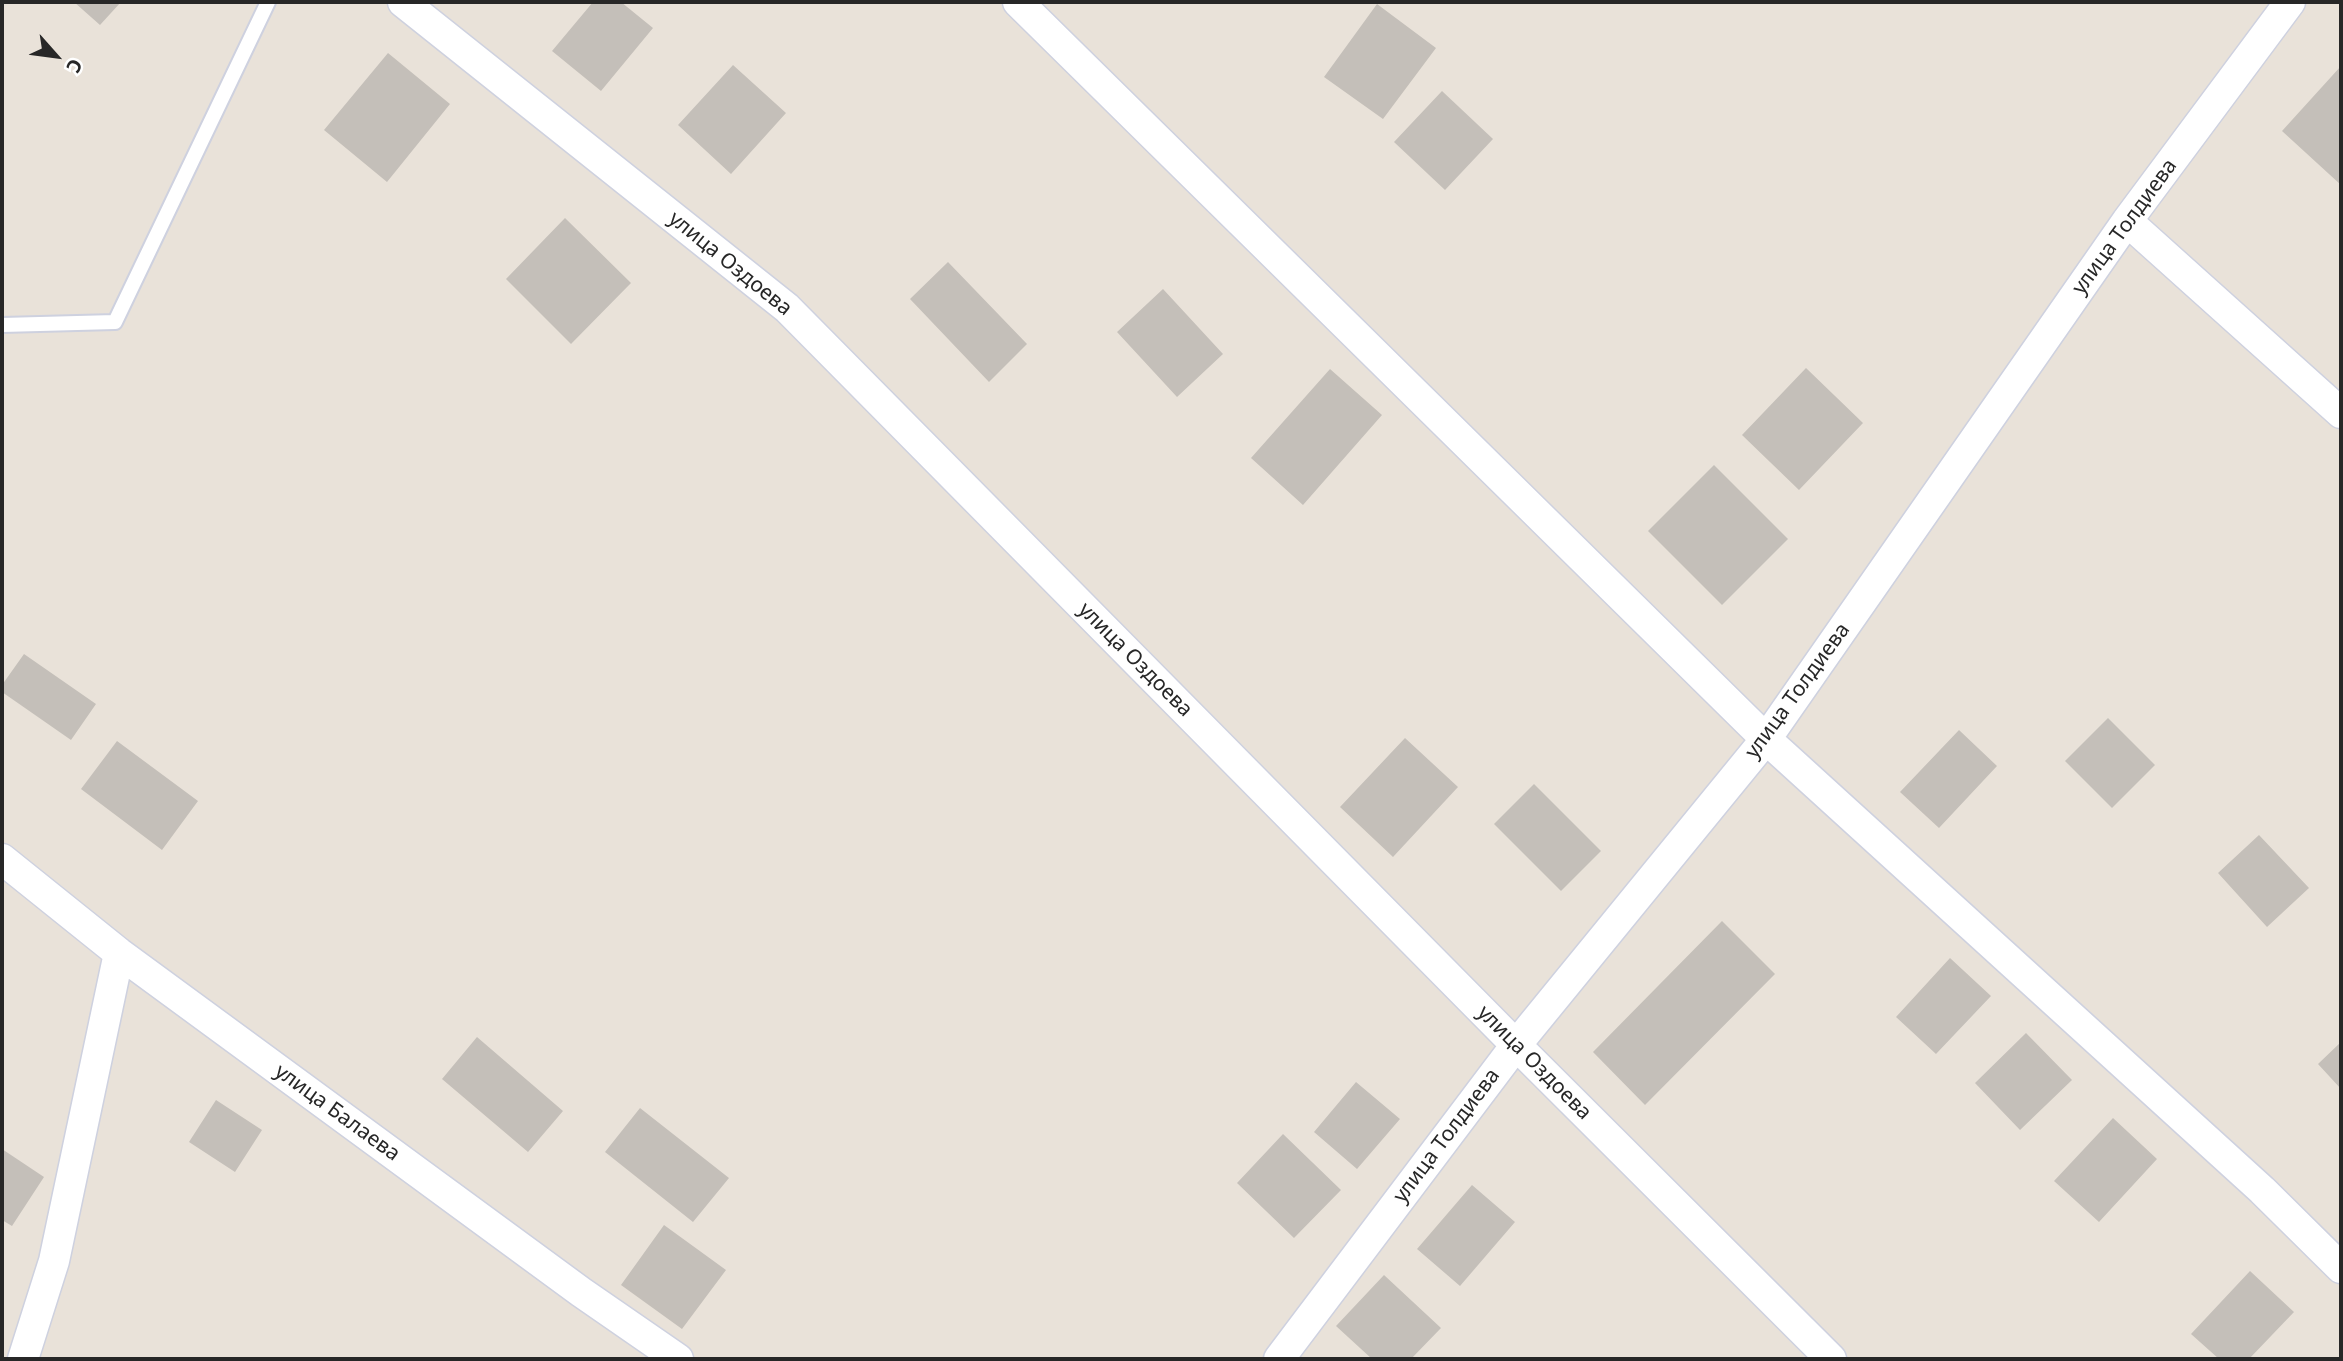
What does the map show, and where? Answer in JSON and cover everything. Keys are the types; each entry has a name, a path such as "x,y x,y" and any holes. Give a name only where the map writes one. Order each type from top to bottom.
{"street":[{"name":"улица Оздоева","path":"403,2 787,308 1516,1045 1831,1359"},
{"path":"1018,2 1766,739 2262,1190 2341,1268"},
{"name":"улица Толдиева","path":"1279,1359 1516,1045 1766,739 2127,221 2290,2"},
{"path":"2127,221 2341,413"},
{"name":"улица Балаева","path":"2,859 120,953 581,1292 678,1359"},
{"path":"23,1359 54,1261 120,953"}],"lane":[{"path":"2,325 115,322 268,2"}],"building":[{"path":"74,2 121,2 100,25"},
{"path":"593,2 621,2 653,28 601,91 552,51"},
{"path":"1377,4 1436,48 1383,119 1324,77"},
{"path":"388,53 450,104 387,182 324,130"},
{"path":"733,65 786,113 731,174 678,125"},
{"path":"2341,66 2341,185 2282,131"},
{"path":"1442,91 1493,139 1445,190 1394,142"},
{"path":"565,218 631,283 571,344 506,279"},
{"path":"948,262 1027,344 989,382 910,299"},
{"path":"1163,289 1223,354 1177,397 1117,332"},
{"path":"1806,368 1863,423 1799,490 1742,435"},
{"path":"1330,369 1382,415 1303,505 1251,458"},
{"path":"1714,465 1788,539 1722,605 1648,531"},
{"path":"24,654 96,704 71,740 2,692 2,685"},
{"path":"2108,718 2155,765 2112,808 2065,761"},
{"path":"1959,730 1997,766 1939,828 1900,792"},
{"path":"1405,738 1458,787 1393,857 1340,807"},
{"path":"117,741 198,801 162,850 81,789"},
{"path":"1534,784 1601,851 1561,891 1494,824"},
{"path":"2259,835 2309,888 2267,927 2218,873"},
{"path":"1722,921 1775,974 1645,1105 1593,1052"},
{"path":"1950,958 1991,996 1936,1054 1896,1017"},
{"path":"2026,1033 2072,1080 2020,1130 1975,1083"},
{"path":"477,1037 563,1111 528,1152 442,1079"},
{"path":"2341,1042 2341,1089 2318,1064"},
{"path":"1356,1082 1400,1119 1357,1169 1314,1132"},
{"path":"216,1100 262,1130 235,1172 189,1142"},
{"path":"640,1108 729,1178 693,1222 605,1152"},
{"path":"2113,1118 2157,1159 2099,1222 2054,1181"},
{"path":"1283,1134 1341,1190 1294,1238 1237,1183"},
{"path":"2,1149 44,1177 12,1226 2,1220"},
{"path":"1472,1185 1515,1222 1460,1286 1417,1249"},
{"path":"664,1225 726,1270 682,1329 621,1285"},
{"path":"2250,1271 2294,1312 2249,1359 2219,1359 2191,1334"},
{"path":"1384,1275 1441,1328 1411,1359 1372,1359 1336,1326"}]}
